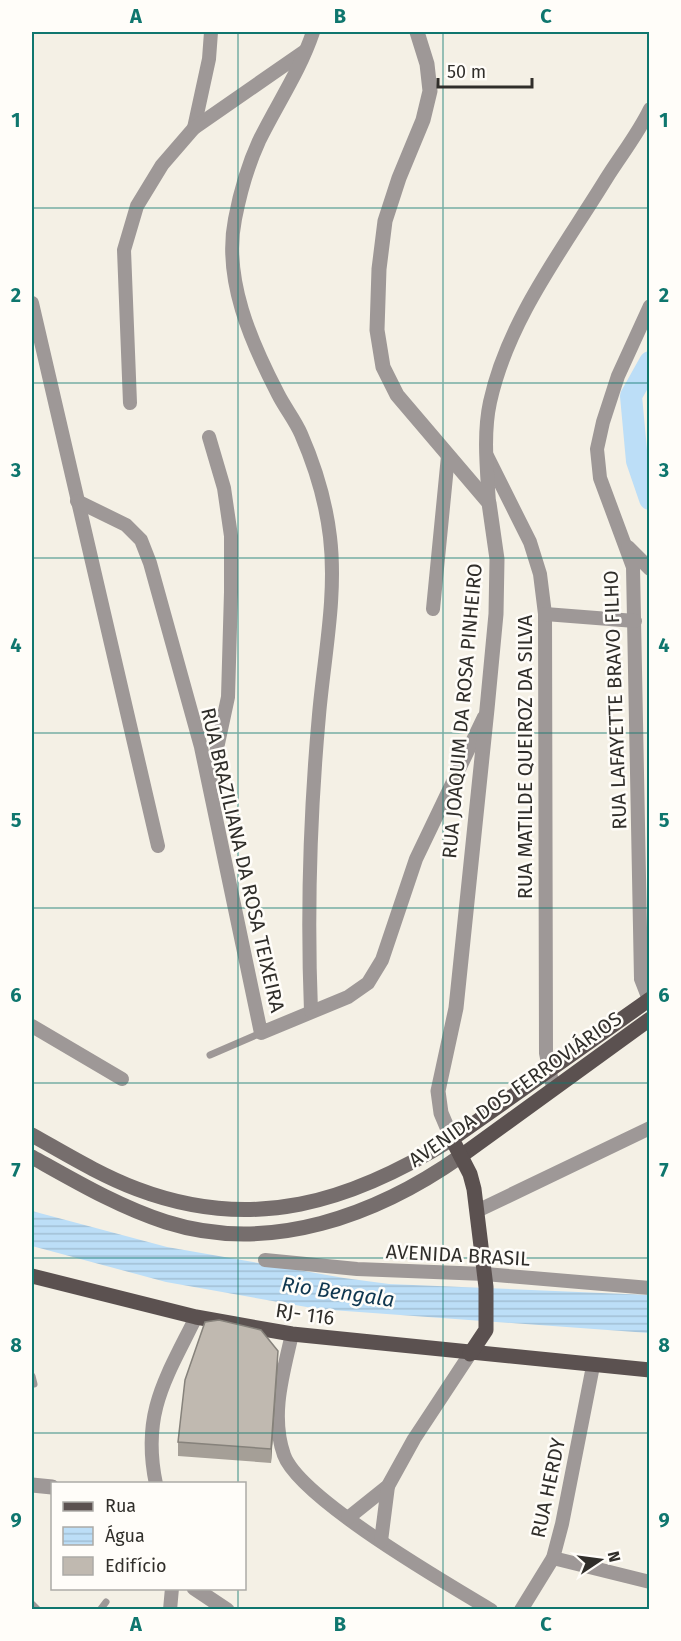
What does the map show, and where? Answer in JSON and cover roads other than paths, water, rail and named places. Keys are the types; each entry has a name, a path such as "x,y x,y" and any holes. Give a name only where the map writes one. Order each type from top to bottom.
{"main road":[{"path":"32,1135 99,1172 138,1189 184,1202 223,1208 306,1205 358,1189 406,1167 452,1138 649,1000"},
{"name":"AVENIDA DOS FERROVIÁRIOS","path":"32,1157 135,1211 168,1223 208,1231 276,1232 342,1219 421,1182 462,1156 553,1087 650,1019"},
{"path":"452,1138 470,1174 485,1280 486,1330 470,1353"},
{"name":"RJ- 116","path":"32,1276 196,1317 292,1334 650,1370"}],"street":[{"path":"194,128 209,59 212,32"},
{"path":"311,1011 309,882 318,726 332,582 330,536 318,478 301,433 278,393 242,312 232,263 234,221 258,143 307,50 313,32"},
{"path":"417,32 427,64 430,91 423,120 399,178 385,221 379,269 377,330 383,367 397,395 489,502"},
{"path":"130,403 124,250 137,206 162,165 194,128 307,50"},
{"name":"RUA JOAQUIM DA ROSA PINHEIRO","path":"452,1138 441,1113 438,1091 456,1008 496,614 497,559 489,502 487,456 490,403 503,357 528,307 612,170 640,129 650,109"},
{"path":"32,303 158,846"},
{"name":"RUA LAFAYETTE BRAVO FILHO","path":"649,1000 641,979 633,567 628,547 610,510 600,478 597,449 618,376 650,306"},
{"path":"209,437 225,498 231,536 228,697 209,786"},
{"path":"433,609 448,456"},
{"name":"RUA MATILDE QUEIROZ DA SILVA","path":"487,456 530,542 540,574 545,614 548,1070 553,1087"},
{"name":"RUA BRAZILIANA DA ROSA TEIXEIRA","path":"77,501 126,525 141,540 150,563 209,786 261,1033 348,997 368,983 382,960 416,859 487,710"},
{"path":"628,547 650,569"},
{"path":"545,614 635,621"},
{"path":"32,1026 122,1079"},
{"path":"477,1211 650,1128"},
{"name":"AVENIDA BRASIL","path":"265,1260 485,1280 650,1288"},
{"path":"156,1482 150,1458 151,1424 159,1391 196,1317"},
{"path":"292,1334 279,1392 278,1430 285,1458 299,1478 348,1518 422,1569 491,1610"},
{"path":"381,1540 388,1486 414,1439 470,1353"},
{"name":"RUA HERDY","path":"521,1610 553,1558 562,1524 593,1366"},
{"path":"32,1485 51,1486"},
{"path":"348,1518 388,1486"},
{"path":"553,1558 650,1582"},
{"path":"170,1610 172,1590"},
{"path":"197,1590 227,1610"}],"lane":[{"path":"210,1055 261,1033"},
{"path":"100,1610 106,1602"},
{"path":"32,1604 38,1610"}],"water":[{"name":"Rio Bengala","path":"32,1211 167,1247 344,1278 389,1284 649,1295 649,1333 318,1309 166,1282 32,1246"}],"waterway":[{"path":"650,362 631,396 637,461 650,499"}]}
